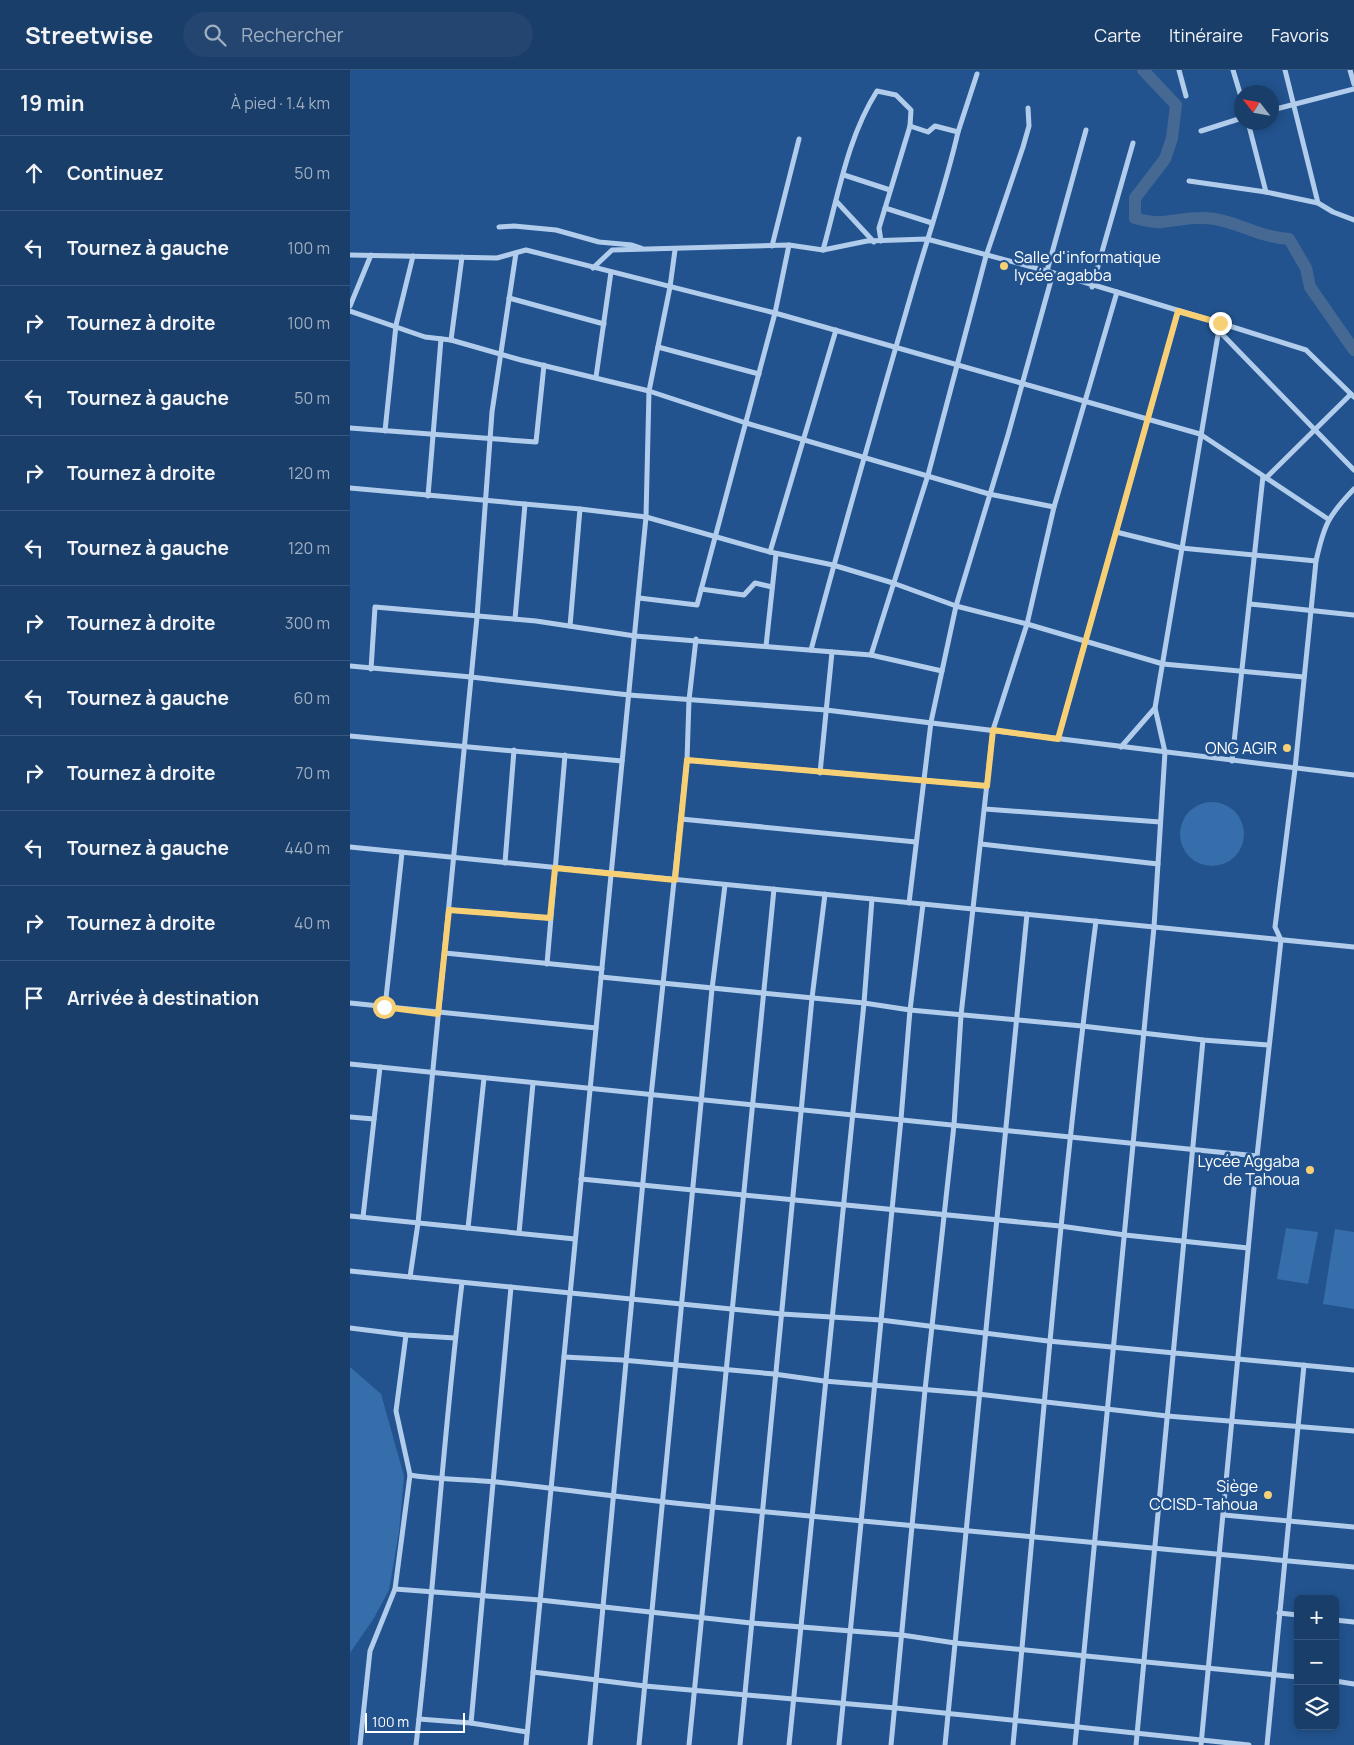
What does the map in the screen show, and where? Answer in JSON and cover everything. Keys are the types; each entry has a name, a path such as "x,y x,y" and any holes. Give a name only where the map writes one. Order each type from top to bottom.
{"street":[{"path":"1179,70 1186,96"},
{"path":"1233,70 1238,85"},
{"path":"1285,70 1318,203"},
{"path":"1350,70 1354,84"},
{"path":"811,650 864,455 932,222 948,176 958,132 977,74"},
{"path":"1279,108 1354,89"},
{"path":"823,250 864,111 877,91 896,95 911,110 910,126 879,228 878,242"},
{"path":"871,655 892,583 928,475 986,256 1025,140 1029,126 1028,108"},
{"path":"1200,131 1234,120"},
{"path":"910,126 928,132 935,126 958,132"},
{"path":"909,903 922,782 931,722 956,606 1022,382 1086,130"},
{"path":"1250,130 1266,192"},
{"path":"772,246 799,138"},
{"path":"1092,287 1133,144"},
{"path":"844,175 890,190"},
{"path":"1189,181 1266,192 1318,203 1333,212 1354,220"},
{"path":"837,202 878,242"},
{"path":"885,208 932,222"},
{"path":"499,228 514,226 556,230 599,242 632,245 645,250"},
{"path":"593,268 612,250 675,250 789,245 823,250 867,241 927,239 1050,272 1092,287 1117,292 1306,350 1352,396 1264,477 1250,604 1240,671 1232,761"},
{"path":"638,598 697,605 775,313 789,245"},
{"path":"350,255 497,258 526,250 775,313 1200,434 1328,519"},
{"path":"526,1745 646,517 649,391 670,287 675,250"},
{"path":"410,1277 418,1223 431,1072 449,910 477,617 489,438 496,375 501,355 516,253"},
{"path":"350,306 371,255"},
{"path":"385,431 396,326 413,256"},
{"path":"451,340 462,257"},
{"path":"596,377 611,272"},
{"path":"892,1745 911,1526 954,1125 962,1015 993,730 1027,624 1054,507 1117,292"},
{"path":"510,298 604,324"},
{"path":"350,311 425,337 451,340 501,355 649,391 746,423 864,455 989,494 1054,507"},
{"path":"1058,739 1178,311"},
{"path":"1075,1745 1086,1656 1154,927 1165,752 1155,708 1220,323"},
{"path":"770,552 836,330"},
{"path":"1219,331 1354,470"},
{"path":"428,496 435,434 441,339"},
{"path":"658,347 759,374"},
{"path":"350,428 536,442 544,365"},
{"path":"350,488 580,509 646,517 776,554 833,565 892,583 956,606 1027,624 1162,664 1304,677"},
{"path":"1202,1743 1237,1359 1280,940 1274,927 1295,769 1316,561 1323,530 1328,519 1354,489"},
{"path":"515,619 525,504"},
{"path":"570,626 580,509"},
{"path":"1116,532 1181,548 1316,561"},
{"path":"766,646 776,554"},
{"path":"701,589 744,595 754,583 772,587"},
{"path":"1250,604 1354,615"},
{"path":"371,669 376,607 515,619 635,636 696,639 871,655 942,671"},
{"path":"590,1745 625,1360 687,760 689,700 696,639"},
{"path":"820,773 832,652"},
{"path":"350,666 471,677 629,695 826,710 1354,775"},
{"path":"1121,747 1155,708"},
{"path":"350,736 622,761"},
{"path":"505,863 514,750"},
{"path":"547,964 565,755"},
{"path":"687,760 922,782 987,786"},
{"path":"984,808 1160,822"},
{"path":"681,819 916,842"},
{"path":"981,844 1158,864"},
{"path":"350,848 1354,947"},
{"path":"384,1007 402,853"},
{"path":"639,1745 712,989 725,884"},
{"path":"689,1745 774,889"},
{"path":"740,1745 800,1111 825,894"},
{"path":"789,1745 824,1381 864,1003 872,899"},
{"path":"838,1745 851,1631 910,1010 923,904"},
{"path":"449,910 550,918"},
{"path":"945,1745 964,1531 984,1332 998,1220 1026,914"},
{"path":"1013,1745 1033,1538 1048,1341 1082,1026 1096,921"},
{"path":"444,953 602,969"},
{"path":"601,977 864,1003 910,1010 1082,1026 1202,1040 1268,1045"},
{"path":"350,1004 596,1028"},
{"path":"1136,1745 1202,1040"},
{"path":"350,1064 590,1090 901,1119 1006,1132 1257,1156"},
{"path":"363,1217 380,1067"},
{"path":"468,1228 484,1078"},
{"path":"519,1233 533,1083"},
{"path":"350,1117 374,1118"},
{"path":"581,1179 944,1214 1248,1248"},
{"path":"350,1216 575,1239"},
{"path":"350,1272 732,1310 881,1320 1048,1341 1354,1370"},
{"path":"416,1745 433,1592 442,1480 462,1283"},
{"path":"471,1723 511,1288"},
{"path":"350,1328 406,1335 456,1338"},
{"path":"360,1745 370,1651 395,1589 410,1475 396,1411 406,1335"},
{"path":"564,1356 774,1374 873,1386 978,1394 1167,1416 1354,1430"},
{"path":"1267,1745 1283,1561 1304,1365"},
{"path":"410,1475 442,1480 494,1482 613,1494 662,1502 762,1512 1219,1556 1354,1567"},
{"path":"1224,1515 1354,1527"},
{"path":"395,1589 604,1606 751,1624 851,1631 1294,1677"},
{"path":"1279,1613 1294,1615"},
{"path":"1339,1620 1354,1622"},
{"path":"533,1672 793,1701 896,1708 1137,1734 1202,1743 1249,1745"},
{"path":"1339,1682 1354,1684"},
{"path":"419,1719 471,1723 527,1732"}],"shaded area":[{"path":"1212,802 1230,808 1238,816 1244,834 1238,852 1230,860 1212,866 1194,860 1186,852 1180,834 1186,816 1194,808"},
{"path":"1286,1228 1318,1232 1308,1284 1277,1279"},
{"path":"1335,1229 1354,1232 1354,1309 1323,1304"},
{"path":"350,1367 381,1394 404,1476 399,1532 389,1590 374,1618 350,1653"}],"waterway":[{"path":"1143,70 1176,105 1172,138 1165,159 1135,198 1135,218 1159,222 1208,218 1234,224 1269,236 1289,239 1306,268 1310,287 1354,350"}],"place":[{"name":"Salle d'informatique lycée agabba","path":"1004,266"},
{"name":"ONG AGIR","path":"1287,748"},
{"name":"Lycée Aggaba de Tahoua","path":"1310,1170"},
{"name":"Siège CCISD-Tahoua","path":"1268,1495"}],"route":[{"path":"384,1007 438,1014 449,910 550,918 555,868 675,880 687,760 922,782 987,786 993,730 1058,739 1178,311 1220,323"}]}
